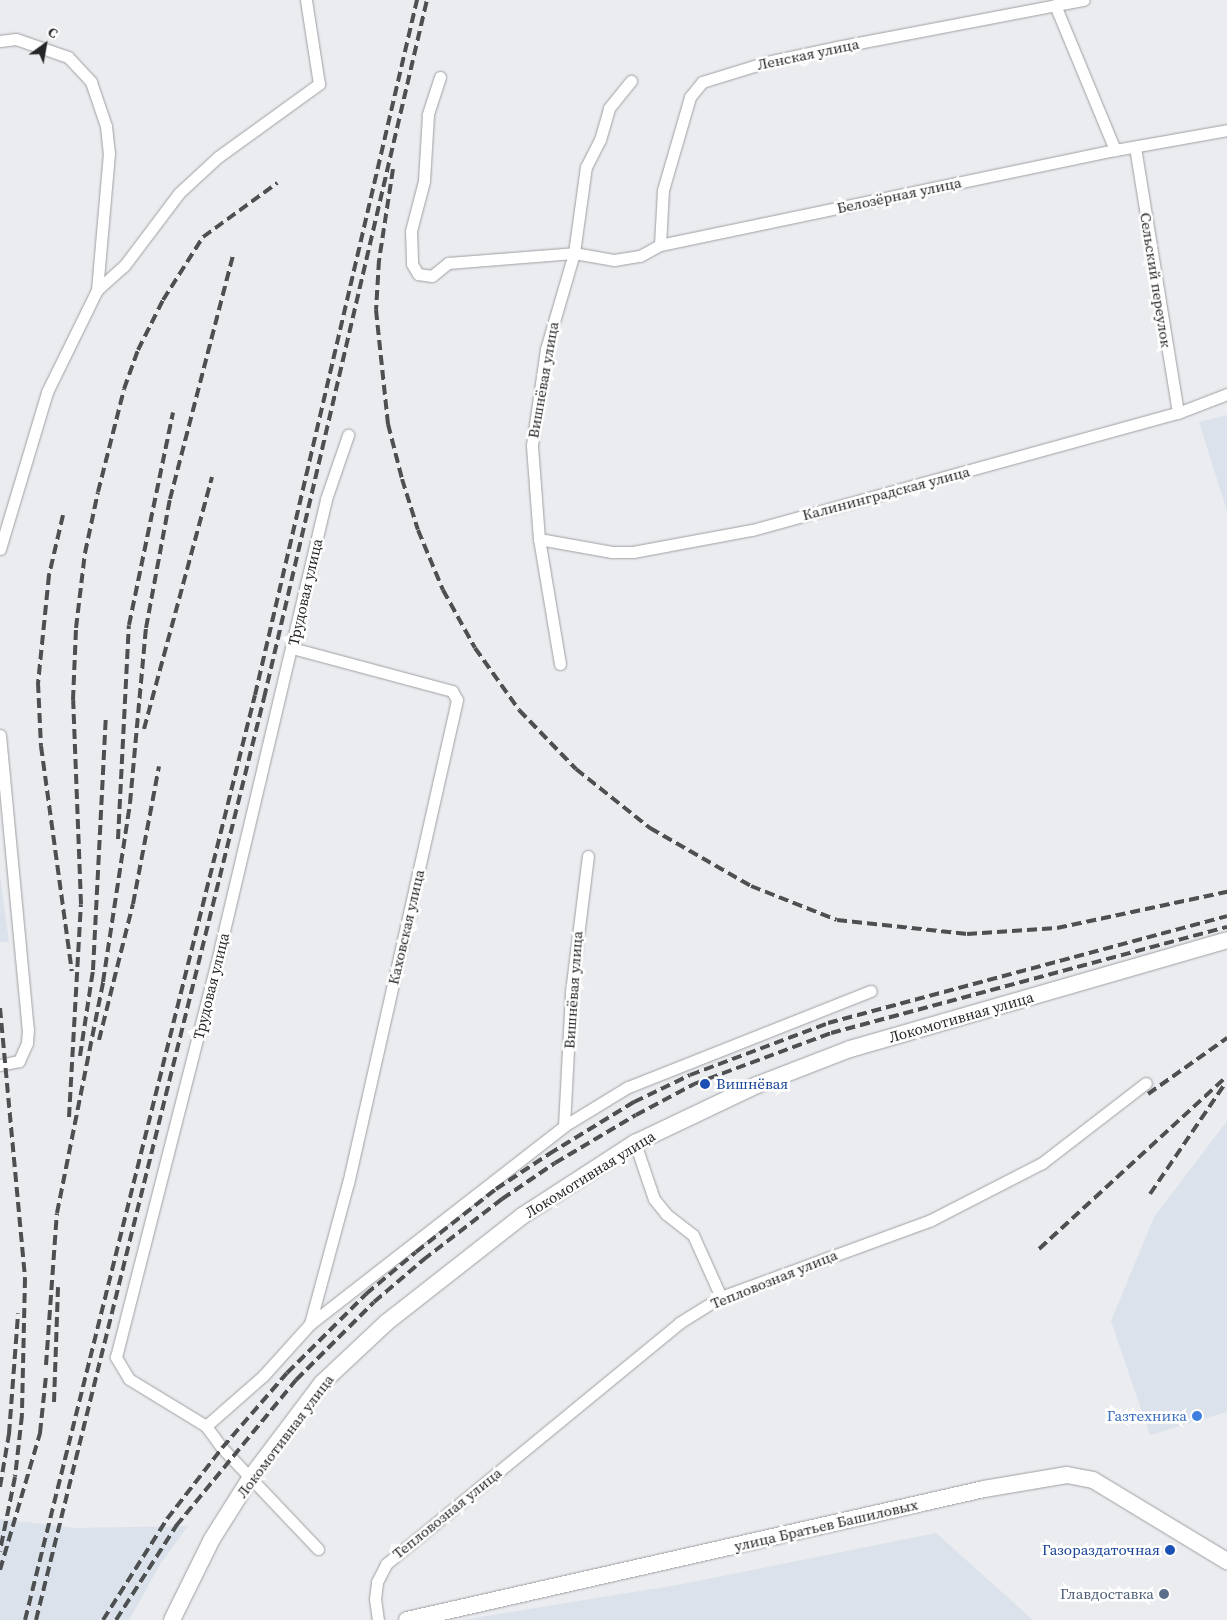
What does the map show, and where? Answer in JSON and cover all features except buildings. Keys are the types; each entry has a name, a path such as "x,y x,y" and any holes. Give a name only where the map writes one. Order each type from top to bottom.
{"street":[{"path":"97,290 124,266 179,193 218,157 320,84 306,0"},
{"name":"Ленская улица","path":"660,246 663,190 690,97 702,82 784,58 1084,0"},
{"path":"1055,6 1115,150"},
{"path":"0,41 16,39 68,57 91,82 106,126 109,153 97,290 47,392 0,549"},
{"path":"440,77 428,116 424,181 411,231 412,264 418,274 432,276 448,264 574,254"},
{"name":"Вишнёвая улица","path":"560,664 540,538 532,445 546,349 574,254 586,166 600,140 609,108 631,81"},
{"name":"Белозёрная улица","path":"574,254 614,260 640,256 660,246 1115,150 1227,130"},
{"name":"Сельский переулок","path":"1135,147 1178,413"},
{"name":"Калининградская улица","path":"540,538 612,552 634,552 752,530 1178,413 1227,394"},
{"name":"Трудовая улица","path":"318,1550 222,1448 206,1426 129,1379 116,1357 220,948 326,499 348,435"},
{"name":"Каховская улица","path":"292,648 452,691 457,700 348,1183 310,1324"},
{"path":"0,735 28,1029 27,1042 19,1061 0,1065"},
{"name":"Вишнёвая улица","path":"564,1126 571,992 588,856"},
{"name":"Локомотивная улица","path":"172,1620 200,1561 251,1477 322,1383 368,1338 522,1216 635,1143 757,1085 850,1048 1227,940"},
{"path":"206,1426 263,1376 310,1324 564,1126 628,1087 871,991"},
{"name":"Тепловозная улица","path":"378,1620 374,1599 377,1582 386,1564 679,1323 721,1297 939,1216 1042,1163 1146,1083"},
{"path":"635,1143 654,1198 666,1214 693,1235 721,1297"},
{"name":"улица Братьев Башиловых","path":"406,1620 984,1489 1067,1475 1093,1480 1227,1561"}],"shaded area":[{"path":"1227,415 1227,511 1199,422"},
{"path":"0,876 9,942 0,942"},
{"path":"1227,1121 1227,1412 1150,1435 1111,1321 1154,1217"},
{"path":"0,1519 75,1528 188,1526 161,1563 129,1620 0,1620"},
{"path":"936,1533 1033,1620 462,1620 683,1584"}],"railway":[{"path":"25,1620 255,695 417,0"},
{"path":"36,1620 264,698 427,0"},
{"path":"393,169 379,260 376,310 388,424 402,479 418,530 443,590 475,648 519,710 576,769 650,828 751,886 837,920 967,934 1057,928 1227,892"},
{"path":"69,1117 81,904 73,700 76,628 85,553 98,492 124,389 138,350 163,300 203,237 277,183"},
{"path":"46,1365 57,1213 103,982 130,803 146,628 170,499 233,255"},
{"path":"118,839 129,625 173,413"},
{"path":"144,729 212,477"},
{"path":"63,515 49,575 38,683 41,746 72,971"},
{"path":"80,1056 93,970 106,717"},
{"path":"99,1040 133,904 159,766"},
{"path":"103,1620 167,1519 222,1448 287,1373 366,1294 416,1252 496,1189 549,1154 634,1102 690,1075 828,1023 1227,916"},
{"path":"116,1620 176,1526 296,1380 374,1302 423,1260 502,1199 555,1163 636,1115 694,1084 831,1033 1227,927"},
{"path":"0,1008 25,1278 22,1415 15,1477 0,1551"},
{"path":"1148,1094 1227,1038"},
{"path":"1039,1249 1227,1076"},
{"path":"1150,1194 1224,1085"},
{"path":"54,1402 58,1287"},
{"path":"0,1487 9,1434 18,1313"},
{"path":"0,1570 40,1433 46,1376"}],"place":[{"name":"Вишнёвая","path":"705,1084"},
{"name":"Газтехника","path":"1197,1416"},
{"name":"Газораздаточная","path":"1170,1550"},
{"name":"Главдоставка","path":"1164,1594"}]}
